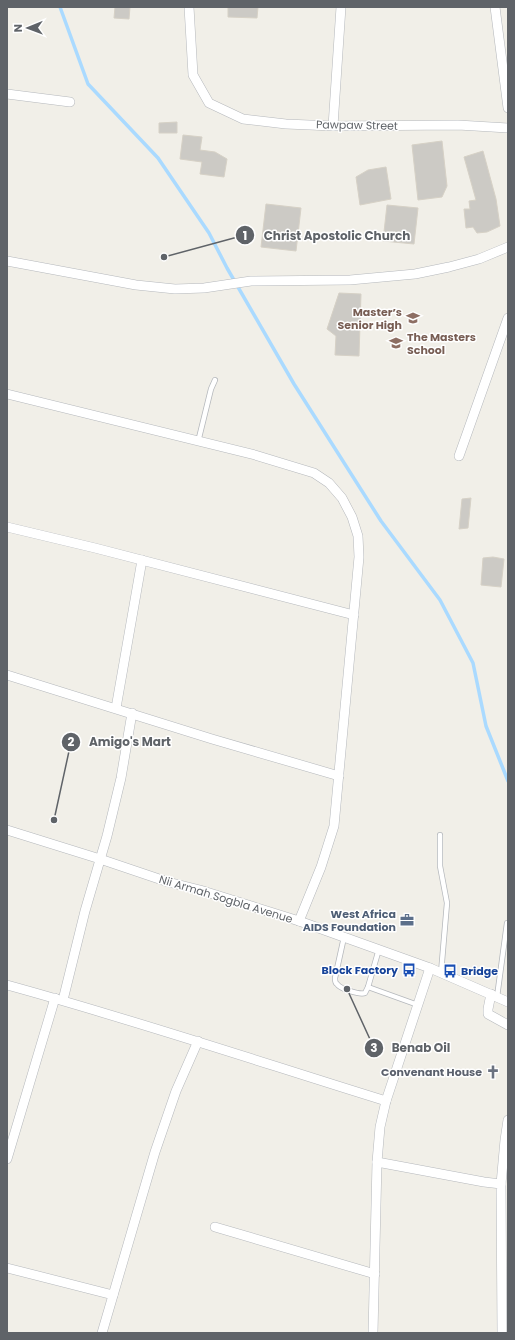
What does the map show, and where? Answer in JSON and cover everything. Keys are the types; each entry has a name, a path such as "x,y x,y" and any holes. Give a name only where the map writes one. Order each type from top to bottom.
{"street":[{"name":"Pawpaw Street","path":"189,7 193,75 209,103 243,119 286,124 333,126 458,125 508,128"},
{"path":"333,126 341,7"},
{"path":"495,7 508,108"},
{"path":"7,94 70,102"},
{"path":"7,261 153,287 175,289 204,288 251,281 350,280 415,274 449,267 508,247"},
{"path":"459,456 508,318"},
{"path":"7,394 255,455 314,473 329,483 342,498 352,517 358,536 360,556 334,826 322,867 298,921"},
{"path":"7,527 96,548 354,615"},
{"path":"116,708 142,560"},
{"path":"7,675 212,739 339,776"},
{"path":"7,1159 59,999 107,836 121,778 132,713"},
{"name":"Nii Armah Sogbla Avenue","path":"7,830 168,882 200,890 298,921 430,968 508,1002"},
{"path":"373,1333 377,1162 380,1127 386,1101 430,968"},
{"path":"7,985 198,1041 268,1065 386,1101"},
{"path":"494,996 488,1009 488,1014 508,1025"},
{"path":"102,1333 155,1152 176,1091 198,1041"},
{"path":"502,1333 501,1184 508,1120"},
{"path":"377,1162 501,1184"},
{"path":"215,1227 374,1274"},
{"path":"7,1268 113,1295"}],"lane":[{"path":"198,442 214,380"},
{"path":"440,835 440,866 447,903 442,973"},
{"path":"494,996 507,923"},
{"path":"344,937 335,978 336,984 339,987 362,994 364,993 368,987 379,949"},
{"path":"368,987 418,1005"}],"building":[{"path":"115,7 130,7 129,19 114,18"},
{"path":"228,7 258,7 257,18 228,17"},
{"path":"177,122 177,133 159,133 159,123"},
{"path":"183,135 202,137 200,150 215,152 227,159 224,177 200,174 202,162 180,159"},
{"path":"442,141 447,186 442,197 418,200 412,145"},
{"path":"483,151 496,199 500,226 487,232 477,233 473,227 466,228 464,209 470,209 469,201 476,200 464,157"},
{"path":"386,167 391,199 360,205 356,177 368,170"},
{"path":"266,204 301,208 296,251 261,247"},
{"path":"387,205 418,208 414,244 383,241"},
{"path":"339,293 361,294 359,356 335,355 336,336 327,329"},
{"path":"471,498 468,528 459,529 462,499"},
{"path":"493,557 504,559 501,587 481,585 483,558"}],"waterway":[{"path":"60,7 88,84 158,158 209,233 227,268 294,384 381,521 440,600 473,663 486,726 508,781"}],"place":[{"name":"Christ Apostolic Church","path":"164,257"},
{"name":"Master’s Senior High","path":"413,318"},
{"name":"The Masters School","path":"396,343"},
{"name":"Amigo's Mart","path":"54,820"},
{"name":"West Africa AIDS Foundation","path":"407,920"},
{"name":"Block Factory","path":"409,970"},
{"name":"Bridge","path":"450,971"},
{"name":"Benab Oil","path":"347,989"},
{"name":"Convenant House","path":"493,1072"}]}
